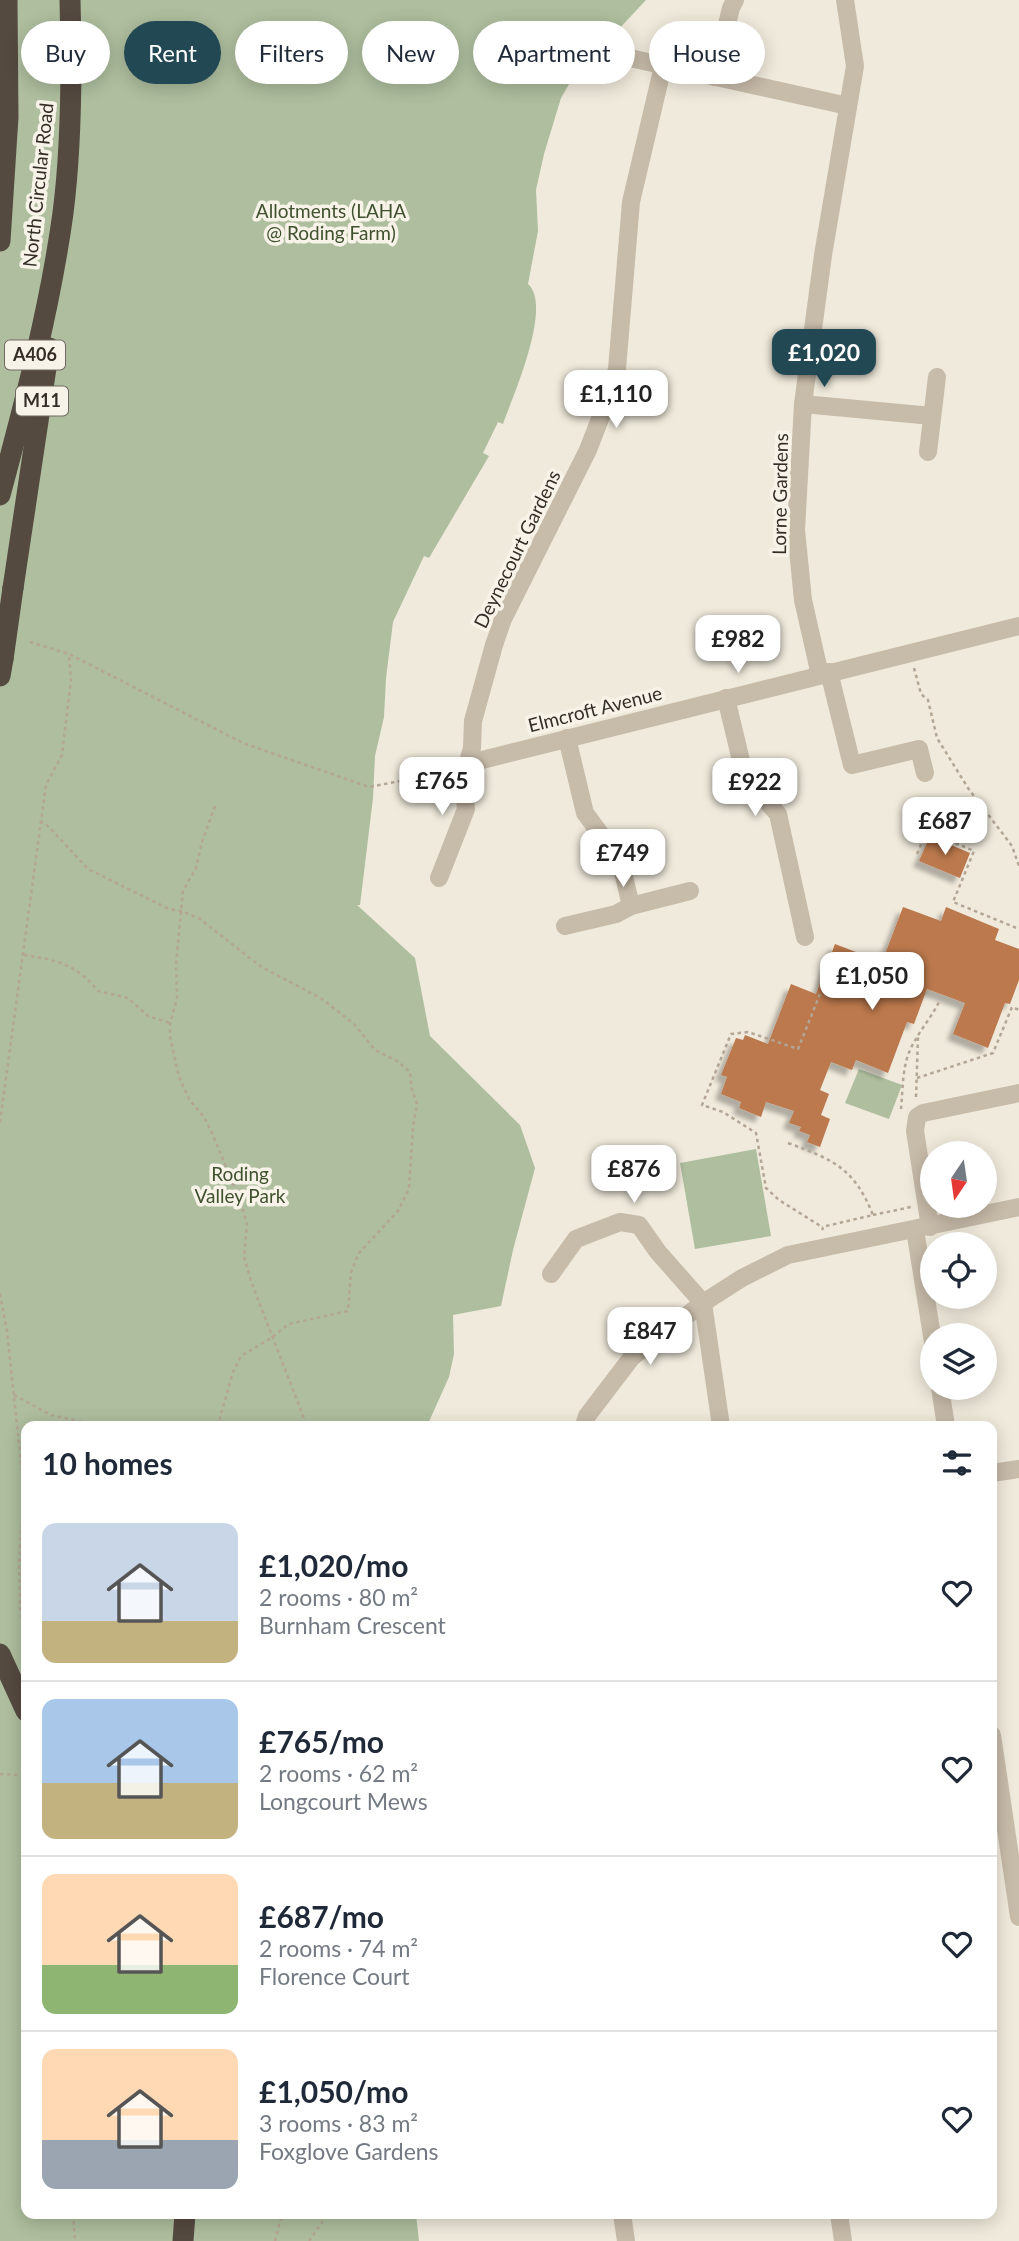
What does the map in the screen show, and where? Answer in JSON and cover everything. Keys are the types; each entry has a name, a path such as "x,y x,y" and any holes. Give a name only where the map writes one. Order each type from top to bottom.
{"highway":[{"name":"North Circular Road","path":"0,242 8,117 7,0"},
{"name":"North Circular Road","path":"0,495 50,290 63,213 72,67 70,0"},
{"name":"M11","path":"1,668 46,370 63,213"},
{"path":"0,1654 21,1700"},
{"path":"183,2241 185,2219"}],"street":[{"path":"728,21 735,0"},
{"name":"Lorne Gardens","path":"845,0 855,66 823,255 803,404 796,530 803,600 852,765 919,749 925,773"},
{"name":"Deynecourt Gardens","path":"439,878 466,809 463,793 466,764 472,748 473,721 503,619 588,450 613,385 617,369 631,202 659,84"},
{"path":"746,84 848,106"},
{"path":"928,452 937,377"},
{"path":"803,404 932,416"},
{"name":"Elmcroft Avenue","path":"466,764 1019,626"},
{"path":"726,698 744,773 778,814 805,937"},
{"path":"568,738 585,814 616,855 622,867 631,906"},
{"path":"565,926 616,914 631,906 690,891"},
{"path":"931,1323 915,1131 917,1117 923,1112 1019,1093"},
{"path":"586,1421 632,1357 703,1303 742,1278 788,1255 1019,1207"},
{"path":"551,1274 576,1239 620,1222 639,1225 658,1252 703,1303 720,1421"},
{"path":"942,1400 945,1421"},
{"path":"997,1472 1019,1469"},
{"path":"997,1769 1019,1917"},
{"path":"623,2219 626,2241"},
{"path":"840,2219 843,2241"}],"path":[{"path":"30,642 69,654 243,743 369,787 441,775 466,764"},
{"path":"909,653 920,694 928,700 937,738 968,788 1012,846 1019,866"},
{"path":"0,1122 46,785 62,755 71,680 69,654"},
{"path":"215,806 202,842 197,868 183,891 176,964 177,999 170,1023 170,1037 179,1077 189,1099 204,1117 212,1133 244,1214 247,1224 244,1257 271,1338 305,1421"},
{"path":"40,821 48,826 88,869 158,905 200,919 260,966 322,999 354,1024 375,1050 397,1061 410,1072 416,1104 409,1189 398,1210 358,1254 351,1273 348,1311 289,1324 241,1356 233,1372 219,1421"},
{"path":"917,854 928,831 974,851 953,902 1019,929"},
{"path":"24,955 71,966 87,978 97,992 128,998 148,1016 170,1023"},
{"path":"820,994 798,1049 748,1032 731,1034 702,1105 723,1112 755,1133 766,1188 779,1200 822,1227 827,1247"},
{"path":"917,1078 993,1053 1012,1007 1019,1010"},
{"path":"916,1100 918,1037"},
{"path":"788,1143 829,1158 843,1168 864,1192 873,1215 822,1227"},
{"path":"0,1294 7,1331 21,1462"},
{"path":"14,1395 51,1416 76,1421"},
{"path":"21,1533 21,1614"},
{"path":"0,1774 21,1774"},
{"path":"73,2219 75,2241"},
{"path":"275,2241 281,2219"},
{"path":"309,2241 324,2219"}],"green space":[{"name":"Roding Valley Park","path":"0,0 646,0 626,21 473,21 473,84 569,84 561,98 536,190 538,231 528,284 535,295 536,311 529,352 503,424 498,422 483,453 489,456 429,558 424,556 393,622 384,717 375,756 373,798 360,905 357,905 415,958 430,1036 520,1125 535,1168 501,1306 453,1315 454,1354 449,1377 429,1421 21,1421 21,2219 417,2219 419,2241 0,2241"},
{"path":"859,1069 902,1085 889,1119 845,1103"},
{"path":"756,1149 771,1236 695,1249 680,1163"}],"building":[{"path":"930,836 970,853 960,878 919,861"},
{"path":"903,907 941,921 946,907 999,929 995,940 1019,949 1019,980 1010,1004 1005,1003 988,1048 953,1034 965,1003 927,989 914,1024 907,1022 888,1073 856,1060 852,1070 831,1062 820,1090 829,1094 821,1115 830,1119 820,1147 807,1142 810,1135 799,1131 801,1127 789,1123 794,1111 766,1102 761,1117 739,1108 741,1102 721,1094 727,1077 721,1075 736,1038 743,1040 745,1035 768,1044 791,984 816,994 835,944 882,962"}],"park label":[{"name":"Allotments (LAHA @ Roding Farm)","path":"331,222"}]}
